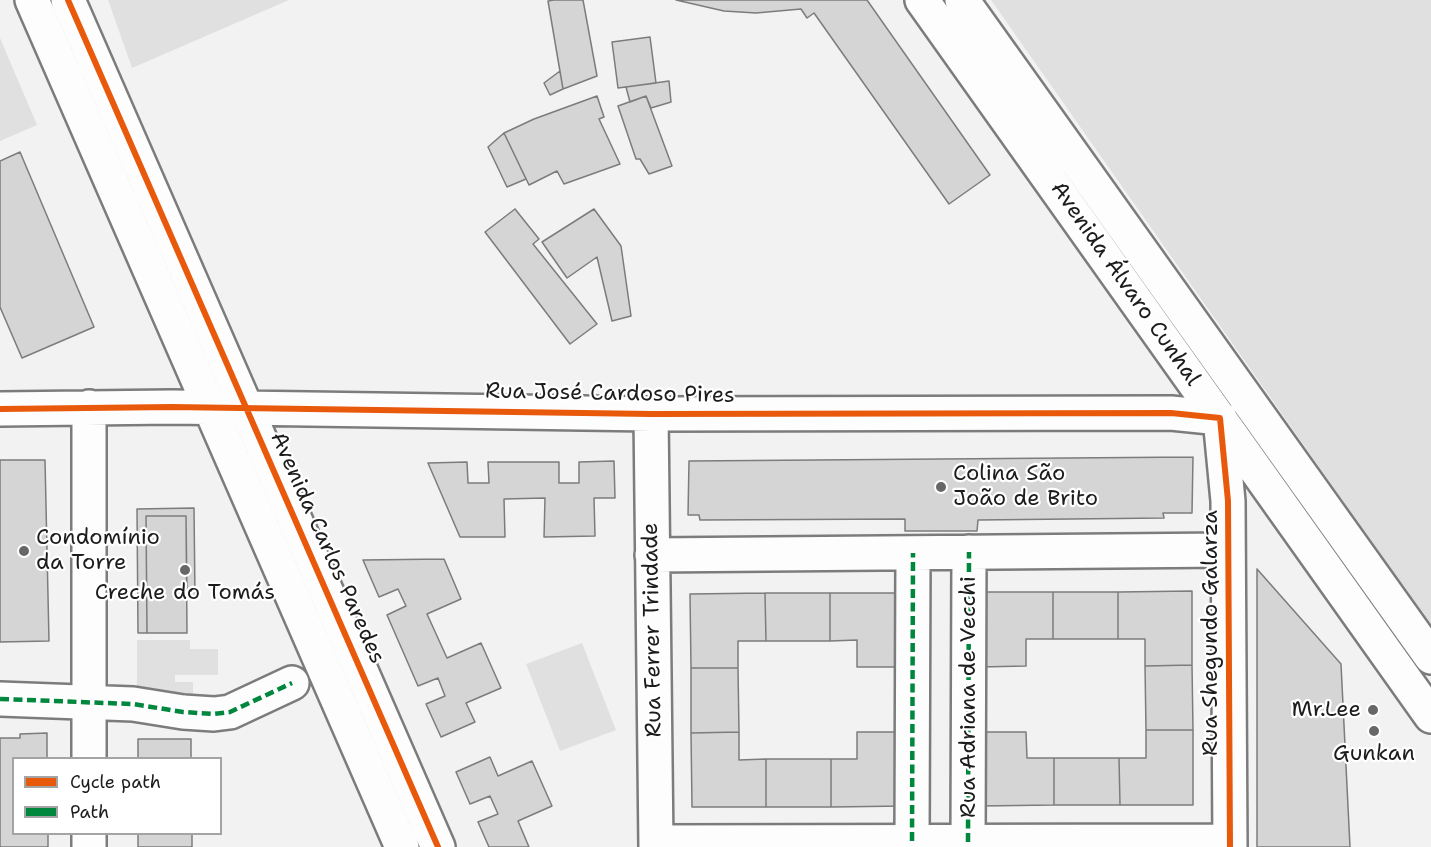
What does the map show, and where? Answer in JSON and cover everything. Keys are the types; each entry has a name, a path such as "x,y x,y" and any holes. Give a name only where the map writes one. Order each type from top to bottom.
{"street":[{"path":"32,0 402,847"},
{"name":"Avenida Carlos Paredes","path":"68,0 438,847"},
{"name":"Avenida Álvaro Cunhal","path":"922,0 1431,716"},
{"name":"Avenida Álvaro Cunhal","path":"962,0 1431,657"},
{"path":"89,407 89,757"},
{"name":"Rua José Cardoso Pires","path":"0,409 210,407 651,414 1171,413 1220,418"},
{"name":"Rua Ferrer Trindade","path":"651,414 656,845"},
{"name":"Rua Shegundo Galarza","path":"656,845 912,841 1230,844 1228,501 1220,418"},
{"path":"1228,501 1235,485 1244,481 1254,480 1274,493"},
{"name":"Rua Adriana de Vecchi","path":"652,555 1228,550"},
{"name":"Rua Adriana de Vecchi","path":"968,842 969,552"},
{"path":"912,841 913,553"},
{"path":"0,699 88,701 133,704 183,712 222,713 248,705 292,683"}],"shaded area":[{"path":"108,0 289,0 132,68"},
{"path":"991,0 1431,0 1431,626"},
{"path":"0,38 37,125 0,141"},
{"path":"137,640 190,640 190,649 218,649 218,675 175,675 175,682 193,682 193,700 137,699"},
{"path":"582,643 616,730 560,751 526,664"}],"building":[{"path":"583,0 597,76 563,89 548,1"},
{"path":"676,0 867,0 990,175 949,204 814,13 807,18 801,9 756,13 724,11"},
{"path":"650,37 656,83 618,88 612,42"},
{"path":"560,71 563,89 550,95 544,83"},
{"path":"669,81 671,102 651,108 646,96 630,102 626,87"},
{"path":"597,96 604,117 599,119 620,164 564,184 557,171 529,185 504,133 534,119"},
{"path":"646,96 672,166 649,174 640,159 636,159 618,106"},
{"path":"504,133 526,179 507,187 488,147"},
{"path":"20,152 94,327 22,358 0,307 0,161"},
{"path":"515,209 539,239 533,244 597,324 570,344 485,232"},
{"path":"594,209 621,246 631,316 612,321 597,257 567,278 542,242"},
{"name":"Colina São João de Brito","path":"1193,457 1192,513 1163,513 1164,518 978,520 977,531 905,531 905,519 700,520 699,515 688,515 689,461"},
{"name":"Condomínio da Torre","path":"0,460 45,460 49,641 0,642"},
{"path":"614,461 615,498 594,498 595,536 544,537 545,498 504,499 505,537 460,537 428,463 467,462 468,483 489,483 488,462 559,462 559,483 579,483 579,462"},
{"path":"194,508 195,597 187,597 186,516 146,516 147,633 138,633 137,509"},
{"path":"146,516 186,516 187,633 147,633"},
{"path":"444,559 461,599 427,614 447,658 481,643 501,688 466,703 475,722 441,737 426,704 445,696 438,678 418,686 387,615 406,606 398,589 379,597 363,560"},
{"path":"1257,569 1341,664 1350,847 1257,847"},
{"path":"1192,591 1192,665 1145,666 1145,639 1118,639 1118,592"},
{"path":"978,592 1053,592 1053,639 1026,639 1026,666 979,667"},
{"path":"1053,592 1118,592 1118,639 1053,639"},
{"path":"765,593 830,593 830,641 766,641"},
{"path":"765,593 766,641 738,641 738,668 691,668 690,594"},
{"path":"830,593 904,593 905,667 857,667 857,640 830,641"},
{"path":"1192,665 1193,730 1146,730 1145,666"},
{"path":"691,668 738,668 739,732 691,733"},
{"path":"1146,730 1193,730 1193,805 1120,805 1119,758 1146,758"},
{"path":"739,732 739,760 766,759 766,807 692,807 691,733"},
{"path":"857,732 904,732 905,806 831,807 831,759 857,759"},
{"path":"979,732 1026,732 1027,758 1054,758 1054,805 980,806"},
{"path":"47,733 47,757 12,757 12,835 48,835 48,847 0,847 0,738 20,738 20,734"},
{"path":"138,739 191,739 191,757 138,757"},
{"path":"490,757 498,776 532,761 552,806 518,821 529,847 489,847 478,822 498,814 490,796 470,804 456,772"},
{"path":"1054,758 1119,758 1120,805 1054,805"},
{"path":"766,759 831,759 831,807 766,807"},
{"path":"138,835 192,835 192,847 138,847"}],"marked path":[{"path":"968,842 969,552"},
{"path":"912,841 913,553"},
{"path":"0,699 133,704 183,712 214,714 230,712 292,683"}],"cycle path":[{"path":"68,0 438,847"},
{"path":"0,409 172,407 651,414 1171,413 1220,418 1228,501 1230,847"}],"place":[{"name":"Colina São João de Brito","path":"941,487"},
{"name":"Condomínio da Torre","path":"24,551"},
{"name":"Creche do Tomás","path":"185,570"},
{"name":"Mr.Lee","path":"1373,710"},
{"name":"Gunkan","path":"1374,731"}]}
